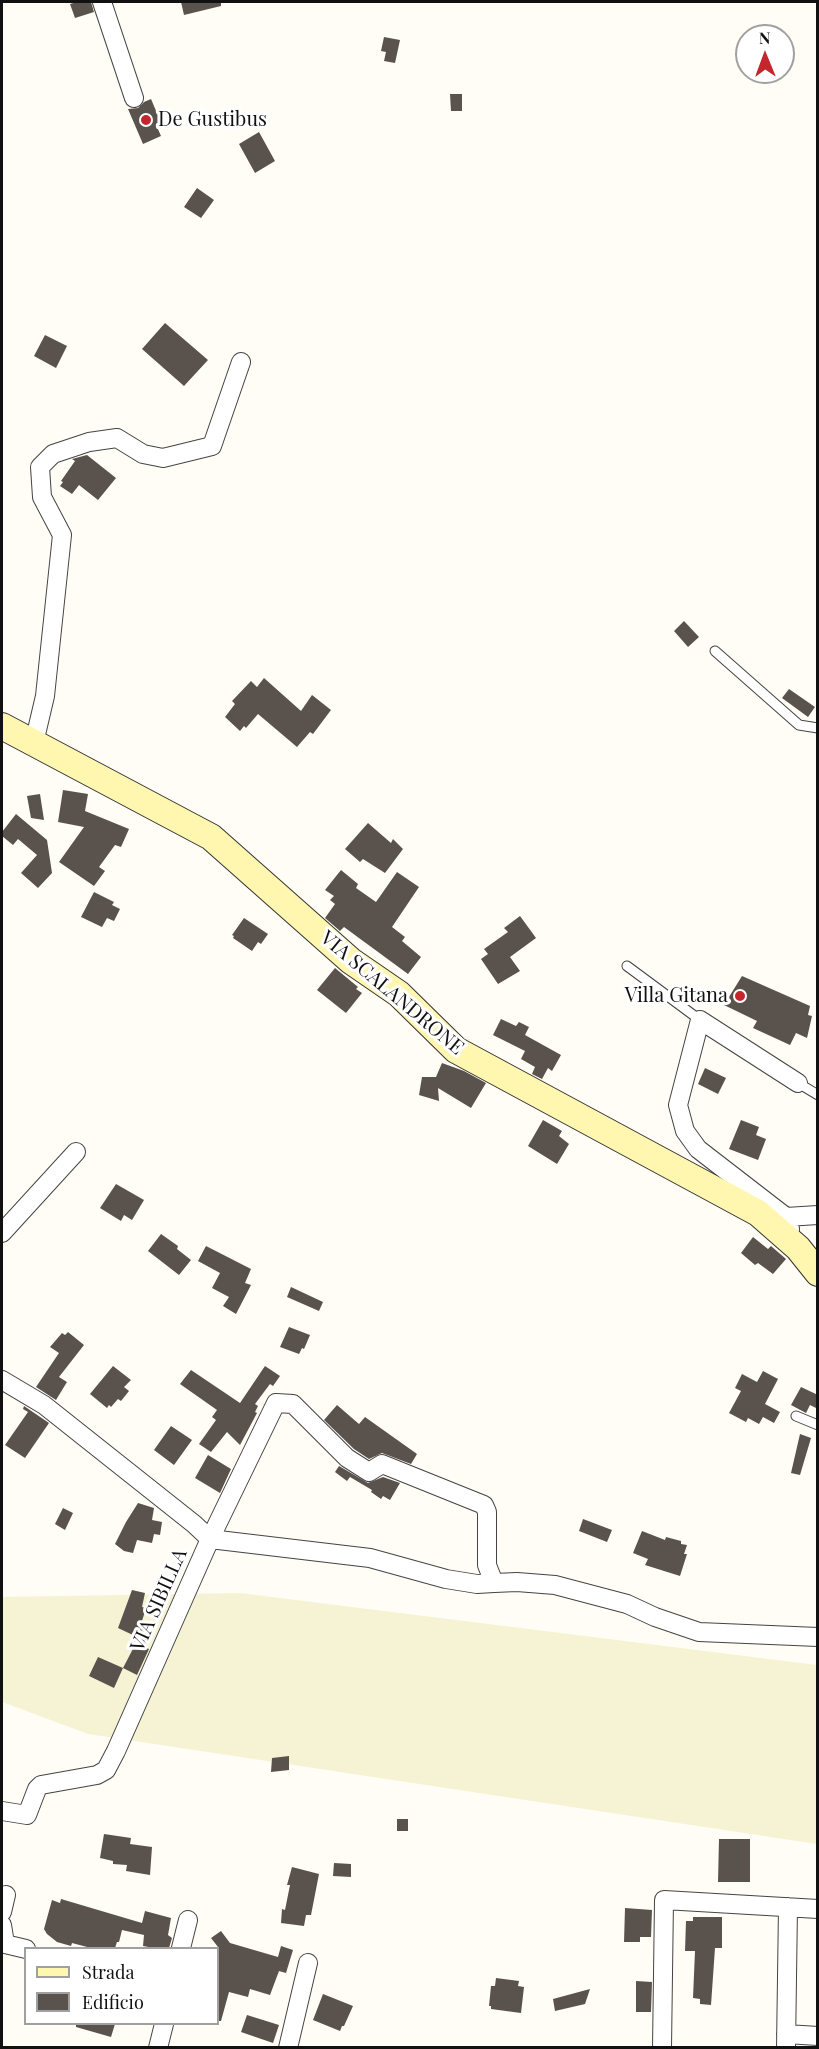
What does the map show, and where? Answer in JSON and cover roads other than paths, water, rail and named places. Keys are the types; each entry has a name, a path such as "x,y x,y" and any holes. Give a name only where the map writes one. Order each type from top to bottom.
{"street":[{"path":"102,2 134,98"},
{"path":"34,743 45,696 62,535 42,497 40,467 52,454 89,441 117,438 142,454 163,459 212,446 241,362"},
{"name":"VIA SCALANDRONE","path":"2,726 211,837 351,961 399,994 456,1050 758,1213 798,1248 818,1273"},
{"path":"798,1083 700,1020 678,1105 685,1131 698,1149 786,1217 798,1248"},
{"path":"2,1233 76,1152"},
{"path":"786,1217 818,1215"},
{"name":"VIA SIBILLA","path":"2,1380 44,1405 210,1539 106,1770 97,1774 41,1785 37,1789 27,1815 2,1811"},
{"path":"494,1583 487,1565 487,1512 484,1505 382,1464 369,1472 347,1458 293,1404 276,1403 210,1539 370,1558 446,1579 477,1584 517,1582 555,1585 627,1604 655,1617 699,1632 818,1637"},
{"path":"662,2048 664,1900 818,1909"},
{"path":"788,1907 786,2041 818,2036"},
{"path":"181,1947 188,1920"},
{"path":"2,1925 5,1944 24,1949"},
{"path":"288,2048 308,1963"},
{"path":"158,2048 164,2025"}],"lane":[{"path":"715,651 799,725 818,728"},
{"path":"627,966 700,1020"},
{"path":"798,1083 818,1095"},
{"path":"796,1416 818,1425"}],"place":[{"name":"De Gustibus","path":"146,120"},
{"name":"Villa Gitana","path":"740,996"}]}
